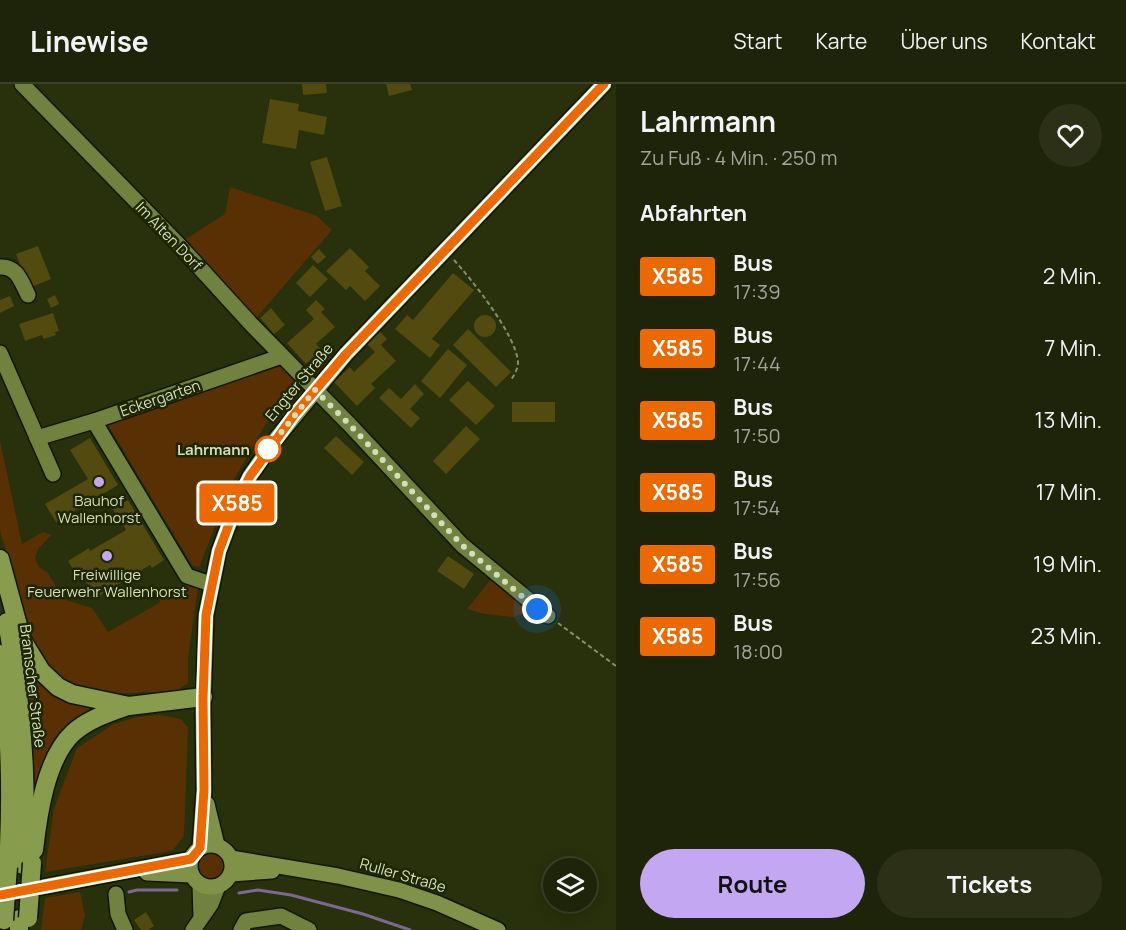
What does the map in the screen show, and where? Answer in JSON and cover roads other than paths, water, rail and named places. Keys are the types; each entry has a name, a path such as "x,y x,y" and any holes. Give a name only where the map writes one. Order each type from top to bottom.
{"highway":[{"path":"0,559 22,640 41,671 58,687 72,694 129,706 203,704"},
{"name":"Bramscher Straße","path":"0,585 16,671 23,748 25,810 21,865"},
{"name":"Bramscher Straße","path":"0,654 9,741 11,795 21,865"},
{"path":"17,924 21,865 37,827 49,777 63,746 83,725 129,706"}],"main road":[{"name":"Engter Straße","path":"196,866 204,790 203,704 206,615 211,584 228,524 250,476 275,440 346,354 604,84"},
{"name":"Engter Straße","path":"204,790 217,845"},
{"path":"205,845 217,845 228,852 231,858 231,874 223,883 206,886 196,866 205,845"},
{"name":"Ruller Straße","path":"231,858 363,881 399,890 437,903 498,930"},
{"path":"0,896 126,872 196,866"},
{"name":"Ruller Straße","path":"231,874 293,869"}],"street":[{"name":"Im Alten Dorf","path":"22,84 178,244 462,545 548,616"},
{"path":"0,267 16,271 28,295"},
{"path":"0,352 53,474"},
{"name":"Eckergarten","path":"37,438 94,421 282,356"},
{"path":"94,421 188,576 211,584"},
{"path":"196,866 201,917"},
{"path":"192,930 211,904 218,885"},
{"path":"116,894 118,914 125,930"},
{"path":"241,930 246,921 280,916 309,930"}],"waterway":[{"path":"129,892 177,890"},
{"path":"239,893 258,890 291,895 363,914 410,930"}],"place":[{"name":"Lahrmann","path":"268,449"},
{"name":"Bauhof Wallenhorst","path":"99,482"},
{"name":"Freiwillige Feuerwehr Wallenhorst","path":"107,556"}]}
